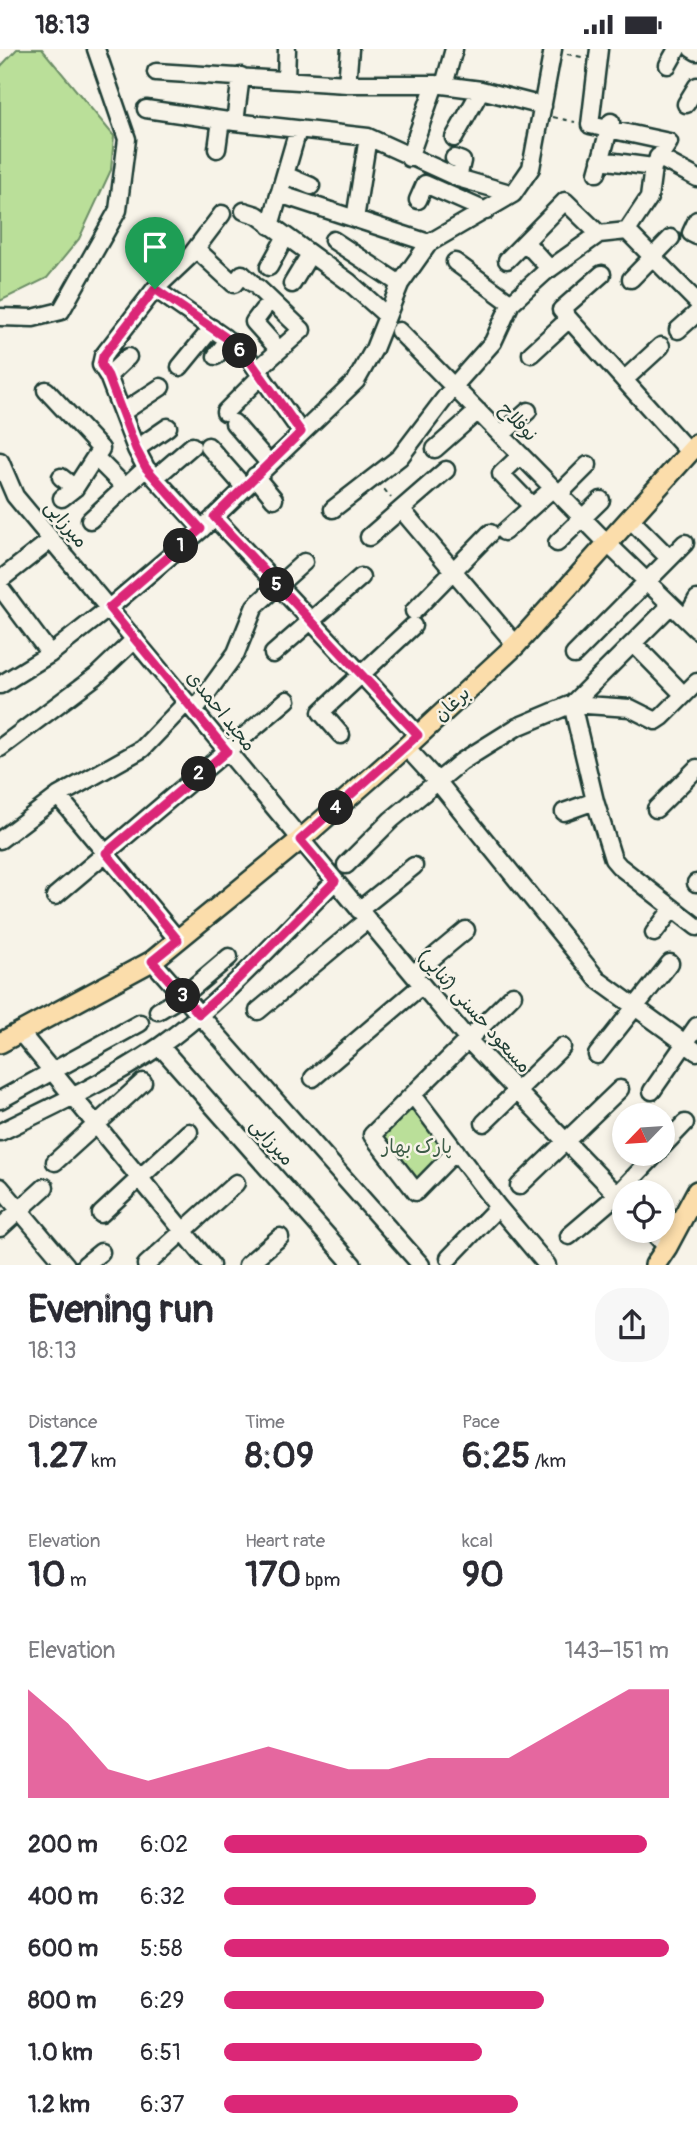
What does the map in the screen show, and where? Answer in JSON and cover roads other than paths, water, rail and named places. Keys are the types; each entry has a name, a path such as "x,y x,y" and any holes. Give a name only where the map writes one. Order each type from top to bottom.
{"main road":[{"name":"برغان","path":"0,1044 152,961 300,840 516,645 693,448"},
{"path":"659,1260 697,1191"}],"street":[{"path":"0,317 33,317 61,311 118,210 127,139 96,49"},
{"path":"286,79 287,49"},
{"path":"347,84 350,49"},
{"path":"409,157 454,49"},
{"path":"668,65 677,49"},
{"path":"692,49 697,52"},
{"path":"0,685 50,653 109,608 208,523 356,381 374,349 400,284 429,243 513,194 531,167 543,110 540,81 548,55"},
{"path":"333,509 400,457 454,386 493,342 512,303 550,269 599,235 627,230 649,198 656,162 669,142 610,124 590,125 598,55"},
{"path":"156,72 347,84 440,85 481,90 543,110"},
{"path":"217,149 241,76"},
{"path":"686,104 697,86"},
{"path":"454,138 481,90"},
{"path":"146,109 368,137 458,178 513,194"},
{"path":"610,124 599,166 656,162 691,175 692,156"},
{"path":"270,226 298,130"},
{"path":"355,219 368,137"},
{"path":"454,158 462,161 458,178"},
{"path":"285,175 311,186"},
{"path":"418,200 425,184 486,211"},
{"path":"279,194 429,243"},
{"path":"507,260 565,201 599,235"},
{"path":"243,211 257,215 286,236 349,282 386,315"},
{"path":"222,214 195,249 155,289 103,356 101,365 108,376 136,449 151,472 277,585 362,675 412,741 438,782 598,980 691,1047"},
{"path":"697,220 691,233 697,236"},
{"path":"627,230 697,302"},
{"path":"269,267 286,236"},
{"path":"631,279 671,238"},
{"path":"333,240 400,284"},
{"path":"525,242 550,269"},
{"path":"195,249 234,284 243,274 302,330 259,372 229,417 269,463"},
{"path":"292,284 310,254"},
{"path":"455,262 512,303"},
{"path":"602,274 561,310 624,380 693,448"},
{"path":"155,289 228,340 259,372 301,432"},
{"path":"263,310 254,322 279,350"},
{"path":"678,330 697,313"},
{"path":"531,354 569,319"},
{"path":"180,367 212,328"},
{"name":"نوفلاح","path":"399,331 583,519 691,624"},
{"path":"216,356 228,340"},
{"path":"624,380 661,346"},
{"path":"108,376 128,357"},
{"path":"122,412 161,387"},
{"path":"46,390 101,449 68,493 61,477"},
{"path":"435,449 478,411"},
{"path":"501,435 528,411"},
{"path":"136,449 167,428"},
{"path":"90,520 125,487 200,446 274,499"},
{"path":"521,455 501,474 532,506"},
{"path":"95,457 125,487"},
{"name":"میرزایی","path":"0,461 15,496 109,608"},
{"path":"341,735 321,712 362,675 453,571 497,532 588,465"},
{"path":"369,537 446,470"},
{"path":"557,543 601,500"},
{"path":"401,509 516,645"},
{"path":"630,519 669,558"},
{"path":"0,580 51,540"},
{"path":"574,656 685,543"},
{"path":"0,840 58,796 142,749 191,707 236,653 255,606 304,562"},
{"path":"273,653 361,577"},
{"path":"3,595 50,653"},
{"path":"691,624 697,599"},
{"path":"346,865 391,820 489,743 517,727 572,704 671,605"},
{"name":"مجید احمدی","path":"109,608 300,840"},
{"path":"0,748 96,676 135,639"},
{"path":"633,643 678,689"},
{"path":"572,704 630,708 656,720 697,682"},
{"path":"55,896 287,700"},
{"path":"572,704 608,848 619,866 697,927"},
{"path":"656,809 694,775"},
{"path":"58,796 178,940"},
{"path":"564,812 595,801"},
{"name":"مسعود حسنی (ثنایی)","path":"300,840 469,1041 612,1190"},
{"path":"258,1011 414,866"},
{"path":"0,1132 74,1097 160,1046 236,981 335,881"},
{"path":"654,933 673,908"},
{"path":"313,1078 466,930"},
{"path":"158,1011 183,996 229,957"},
{"path":"152,961 421,1265"},
{"path":"597,1055 670,963"},
{"path":"456,1151 416,1192 372,1135 513,995"},
{"path":"0,1100 140,1023"},
{"path":"652,1091 691,1047 697,1026"},
{"path":"20,1032 211,1265"},
{"name":"میرزایی","path":"160,1046 353,1265"},
{"path":"484,1123 562,1047"},
{"path":"55,1162 143,1082"},
{"path":"519,1186 620,1089"},
{"path":"413,1095 498,1207 547,1265"},
{"path":"676,1132 685,1123"},
{"path":"101,1214 189,1132"},
{"path":"636,1180 647,1166"},
{"path":"146,1265 236,1182"},
{"path":"0,1187 66,1265"},
{"path":"0,1228 45,1188"},
{"path":"569,1236 612,1205"},
{"path":"449,1258 498,1207"},
{"path":"247,1265 280,1237"},
{"path":"654,1243 659,1260"},
{"path":"85,1265 101,1252"}],"park label":[{"name":"پارک‌ بهار","path":"417,1147"}]}
